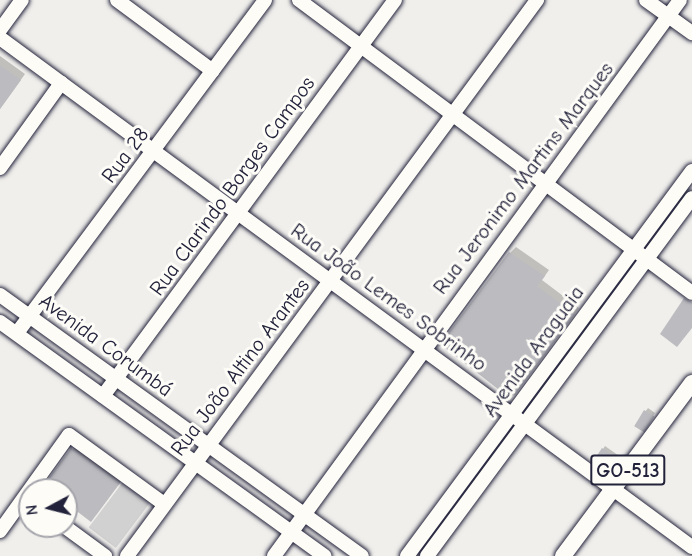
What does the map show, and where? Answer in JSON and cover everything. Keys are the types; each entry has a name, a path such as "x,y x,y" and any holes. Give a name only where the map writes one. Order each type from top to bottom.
{"main road":[{"name":"GO-513","path":"563,556 692,383"}],"street":[{"path":"0,30 22,0"},
{"path":"117,0 213,71"},
{"name":"Rua 28","path":"17,333 265,0"},
{"path":"299,0 692,293"},
{"name":"Rua Clarindo Borges Campos","path":"103,396 395,0"},
{"name":"Rua João Altino Arantes","path":"127,556 537,0"},
{"path":"646,0 692,33"},
{"name":"Rua Jeronimo Martins Marques","path":"274,556 422,349 680,0"},
{"name":"Rua João Lemes Sobrinho","path":"0,38 422,349 616,487 692,547"},
{"path":"0,168 61,83"},
{"name":"Avenida Araguaia","path":"427,556 457,502 519,416 573,332 692,171"},
{"name":"Avenida Araguaia","path":"519,416 585,341 692,198"},
{"name":"Avenida Corumbá","path":"0,295 209,445 302,516 362,556"},
{"name":"Avenida Corumbá","path":"0,322 325,556"},
{"path":"573,332 585,341"},
{"path":"41,478 69,435 164,504"},
{"name":"Avenida Araguaia","path":"407,556 457,502"},
{"path":"0,531 18,510"},
{"path":"78,536 105,556"}],"shaded area":[{"path":"126,478 153,498 116,548 89,528"}],"building":[{"path":"0,65 21,80 0,109"},
{"path":"509,252 545,276 537,286 575,314 515,395 507,396 440,344"},
{"path":"684,298 692,302 692,328 677,347 660,334"},
{"path":"644,410 654,416 645,432 634,426"},
{"path":"71,448 120,483 91,522 78,512 78,478 49,478"},
{"path":"602,448 621,461 613,471 594,460"}]}
